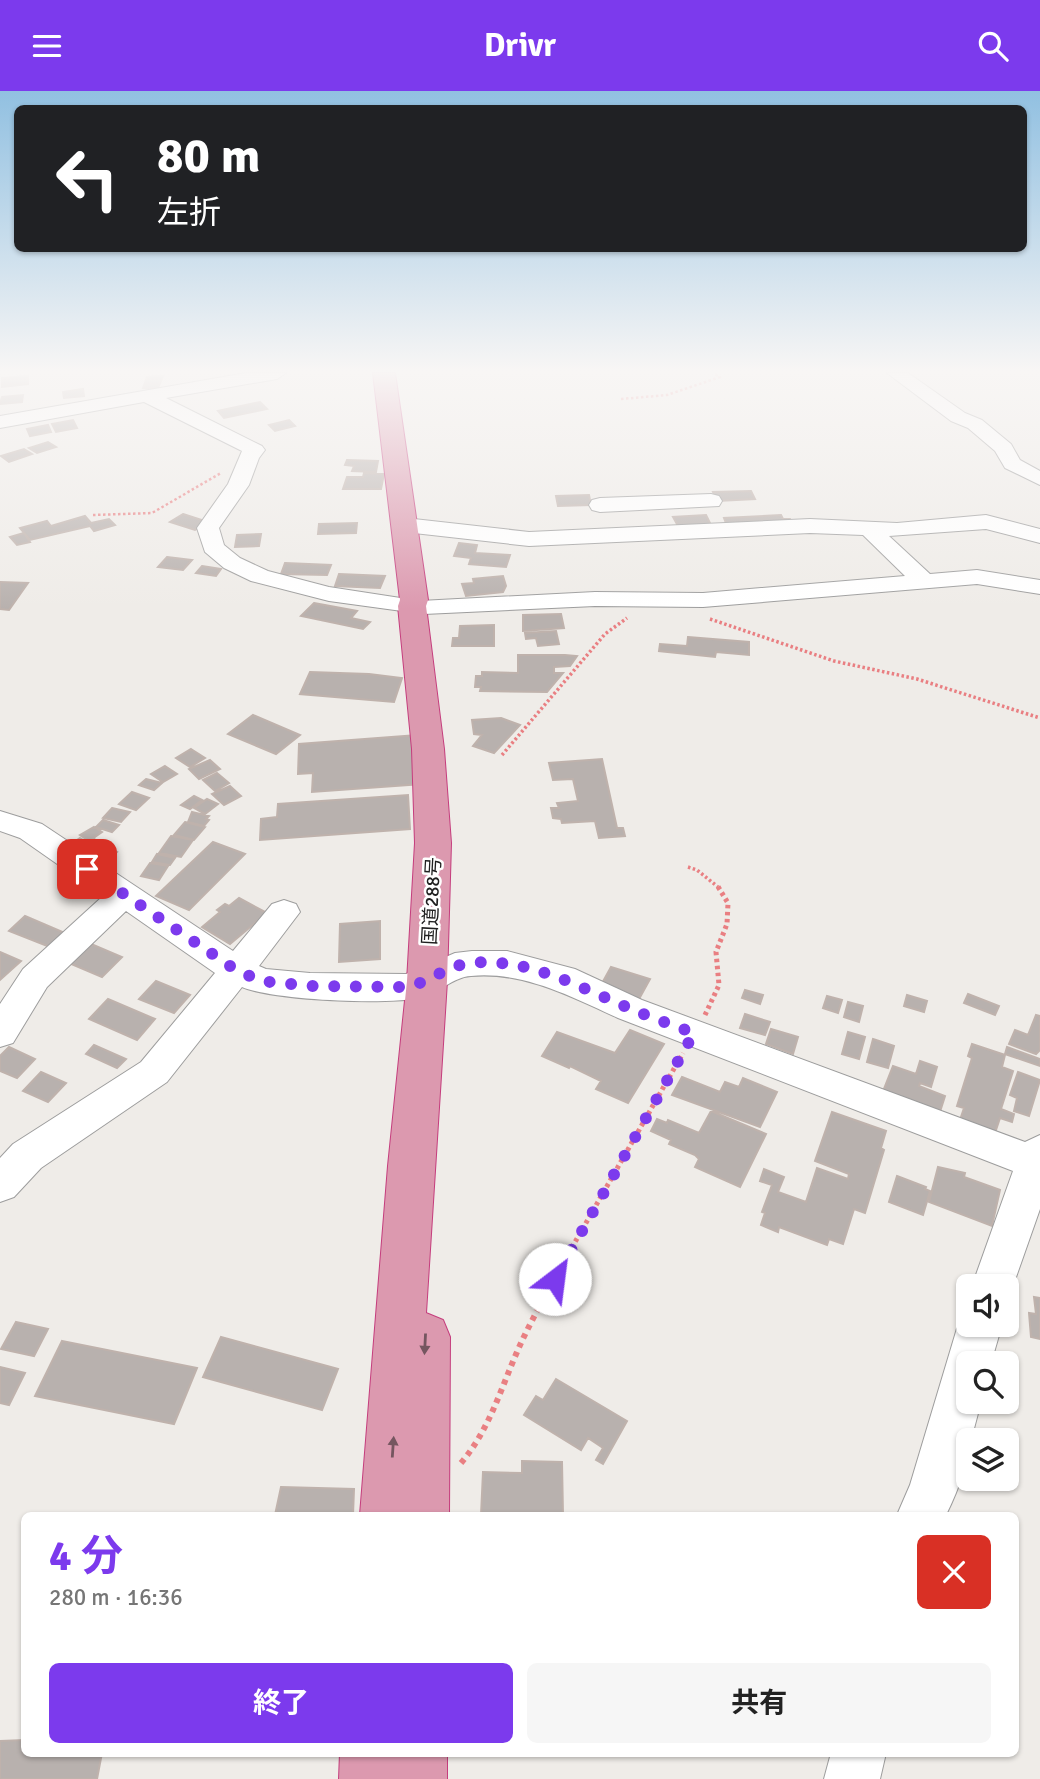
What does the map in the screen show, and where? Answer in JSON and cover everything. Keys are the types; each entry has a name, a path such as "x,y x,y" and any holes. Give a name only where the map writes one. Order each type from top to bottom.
{"highway":[{"name":"国道288号","path":"397,452 409,525"},
{"name":"国道288号","path":"388,1512 411,1166 437,976 446,849 442,754 418,606 403,452"},
{"name":"国道288号","path":"421,1500 425,1352 441,1015 437,976"},
{"path":"371,1779 372,1757"},
{"path":"415,1757 415,1779"}],"street":[{"path":"254,452 249,456 244,475 208,528 207,534 215,549 248,572 290,586 418,606 595,599 682,601 987,577 1040,587"},
{"path":"1006,452 1012,464 1040,479"},
{"path":"600,505 708,490 722,531"},
{"path":"409,525 521,539 810,526 871,530 986,521 1040,536"},
{"path":"871,530 924,581"},
{"path":"0,821 31,831 236,970 261,981 310,986 406,987 437,976 455,966 472,963 507,964 563,978 630,1009 1038,1157 997,1274"},
{"path":"0,1033 35,978 125,894"},
{"path":"0,1185 27,1156 154,1072 284,912"},
{"path":"922,1512 932,1493 956,1408"},
{"path":"852,1779 858,1757"}],"path":[{"path":"93,515 152,513 249,456"},
{"path":"682,601 695,616 722,622 760,638 834,661 917,679 1040,719"},
{"path":"502,755 605,633 625,619 637,615"},
{"path":"421,1500 478,1442 523,1338 704,1019 719,985 716,952 727,924 728,903 717,885 688,867"}],"building":[{"path":"15,452 32,454 9,462 1,456"},
{"path":"347,460 378,461 376,472 352,471 354,466 345,465"},
{"path":"364,473 384,474 381,489 343,489 347,477 363,477"},
{"path":"751,491 755,499 717,501 713,492"},
{"path":"589,495 591,505 558,506 556,496"},
{"path":"183,514 208,522 195,530 170,522"},
{"path":"706,515 711,525 678,526 673,517"},
{"path":"781,515 792,523 727,526 724,518"},
{"path":"85,516 91,523 109,519 115,525 94,531 90,526 30,540 20,528 47,521 51,526"},
{"path":"357,523 356,533 318,534 319,524"},
{"path":"24,533 30,542 17,545 10,537"},
{"path":"261,534 259,546 235,547 237,535"},
{"path":"459,543 477,545 475,553 510,555 506,567 469,564 471,558 454,556"},
{"path":"167,557 192,560 183,570 158,567"},
{"path":"285,563 331,565 327,575 281,574"},
{"path":"202,566 221,569 216,576 196,573"},
{"path":"339,574 385,576 380,588 335,586"},
{"path":"503,576 506,586 503,592 466,596 462,584 474,583 473,579"},
{"path":"0,582 28,583 9,610 0,609"},
{"path":"314,603 357,611 351,618 370,622 363,629 301,616"},
{"path":"561,614 564,628 523,631 523,615"},
{"path":"494,625 494,646 452,646 453,638 459,638 460,626"},
{"path":"556,631 559,644 538,646 536,638 526,639 525,633"},
{"path":"688,637 749,642 749,655 716,652 715,657 659,651 660,644 687,646"},
{"path":"518,655 577,656 570,666 554,667 554,673 563,673 547,692 480,691 481,687 475,687 476,676 482,676 482,672 518,673"},
{"path":"310,672 402,678 394,702 300,694"},
{"path":"253,715 300,735 276,754 228,734"},
{"path":"501,718 520,725 494,753 473,746 482,735 474,734 472,720"},
{"path":"417,735 422,784 312,792 313,773 298,774 299,744"},
{"path":"191,749 205,758 190,767 176,758"},
{"path":"602,759 617,828 623,828 625,836 599,838 595,821 562,823 561,819 553,818 551,808 559,808 557,803 578,801 573,779 553,780 549,763"},
{"path":"210,760 220,769 199,779 189,769"},
{"path":"165,766 177,774 163,782 151,774"},
{"path":"217,773 229,783 215,791 203,780"},
{"path":"146,779 162,783 154,790 139,785"},
{"path":"230,786 241,796 224,805 212,794"},
{"path":"132,792 149,798 136,810 119,804"},
{"path":"408,795 410,829 260,840 261,819 277,817 278,804"},
{"path":"194,796 202,800 190,809 181,805"},
{"path":"207,799 218,804 205,814 194,808"},
{"path":"112,808 130,812 121,822 103,818"},
{"path":"192,812 209,816 206,819 209,820 204,826 188,822"},
{"path":"103,820 119,825 112,832 96,827"},
{"path":"185,822 205,827 194,840 174,835"},
{"path":"94,827 102,832 89,841 80,835"},
{"path":"171,836 193,840 181,857 159,853"},
{"path":"80,838 88,843 94,839 117,852 101,866 74,848 78,846 73,843"},
{"path":"213,842 245,854 189,910 156,896"},
{"path":"157,854 175,858 170,865 152,862"},
{"path":"150,863 168,866 159,880 141,876"},
{"path":"239,898 267,913 230,944 202,927 220,912 217,910 225,904 229,906"},
{"path":"25,916 65,933 50,947 9,931"},
{"path":"380,921 380,959 339,962 340,924"},
{"path":"84,941 122,957 102,977 64,961"},
{"path":"0,952 21,961 0,980"},
{"path":"611,967 650,979 639,999 600,987"},
{"path":"156,981 190,995 174,1013 139,999"},
{"path":"745,990 763,995 760,1004 742,998"},
{"path":"968,994 999,1006 995,1015 964,1003"},
{"path":"907,995 927,1001 924,1012 904,1006"},
{"path":"827,996 842,1000 838,1013 823,1008"},
{"path":"108,999 155,1019 137,1040 89,1019"},
{"path":"848,1002 863,1006 859,1022 844,1017"},
{"path":"745,1014 770,1022 765,1035 740,1028"},
{"path":"1036,1015 1040,1016 1040,1050 1036,1054 1009,1044 1015,1030 1028,1035"},
{"path":"771,1029 798,1037 793,1054 766,1044"},
{"path":"630,1030 664,1044 628,1103 596,1089 601,1081 542,1056 557,1032 615,1053"},
{"path":"848,1032 865,1037 859,1059 842,1054"},
{"path":"873,1039 894,1046 888,1068 867,1062"},
{"path":"972,1044 1005,1055 1002,1067 1013,1071 1001,1109 1014,1114 1012,1122 1000,1118 995,1133 960,1120 964,1108 957,1106 972,1058 968,1056"},
{"path":"94,1045 126,1059 117,1068 86,1054"},
{"path":"9,1047 35,1059 17,1078 0,1071 0,1056"},
{"path":"1007,1047 1040,1059 1040,1066 1005,1054"},
{"path":"920,1061 937,1067 931,1087 920,1083 919,1086 945,1096 939,1115 882,1094 893,1066 916,1074"},
{"path":"41,1072 66,1083 48,1102 23,1091"},
{"path":"1018,1072 1040,1080 1029,1116 1014,1111 1017,1098 1010,1095"},
{"path":"682,1077 720,1092 725,1082 739,1087 743,1078 777,1092 760,1127 672,1095"},
{"path":"711,1111 766,1134 740,1187 695,1167 699,1159 695,1155 669,1144 671,1140 651,1131 657,1119 667,1123 668,1120 699,1133"},
{"path":"832,1112 886,1131 881,1148 884,1150 865,1213 854,1209 843,1244 829,1239 827,1245 779,1227 778,1232 761,1225 765,1213 762,1212 772,1185 760,1181 764,1169 784,1177 778,1192 806,1202 817,1168 848,1179 849,1174 815,1161"},
{"path":"938,1167 965,1173 964,1177 1000,1190 992,1226 929,1202"},
{"path":"897,1176 930,1191 923,1215 889,1202"},
{"path":"1034,1297 1040,1298 1040,1339 1031,1337 1029,1313 1036,1314"},
{"path":"16,1322 48,1329 34,1356 1,1349"},
{"path":"221,1337 338,1369 322,1410 203,1377"},
{"path":"62,1341 197,1368 174,1424 35,1396"},
{"path":"0,1367 25,1373 9,1405 0,1403"},
{"path":"556,1379 627,1421 603,1464 596,1460 603,1448 588,1438 581,1450 524,1415 536,1396 543,1400"},
{"path":"522,1461 562,1462 563,1512 481,1512 483,1472 522,1473"},
{"path":"281,1487 354,1489 353,1512 276,1512"},
{"path":"21,1740 21,1757 101,1757 97,1779 0,1779 0,1741"}],"route":[{"path":"87,869 236,970 261,981 310,986 406,987 420,985 455,966 472,963 507,964 563,978 630,1009 694,1033 555,1279"}]}
